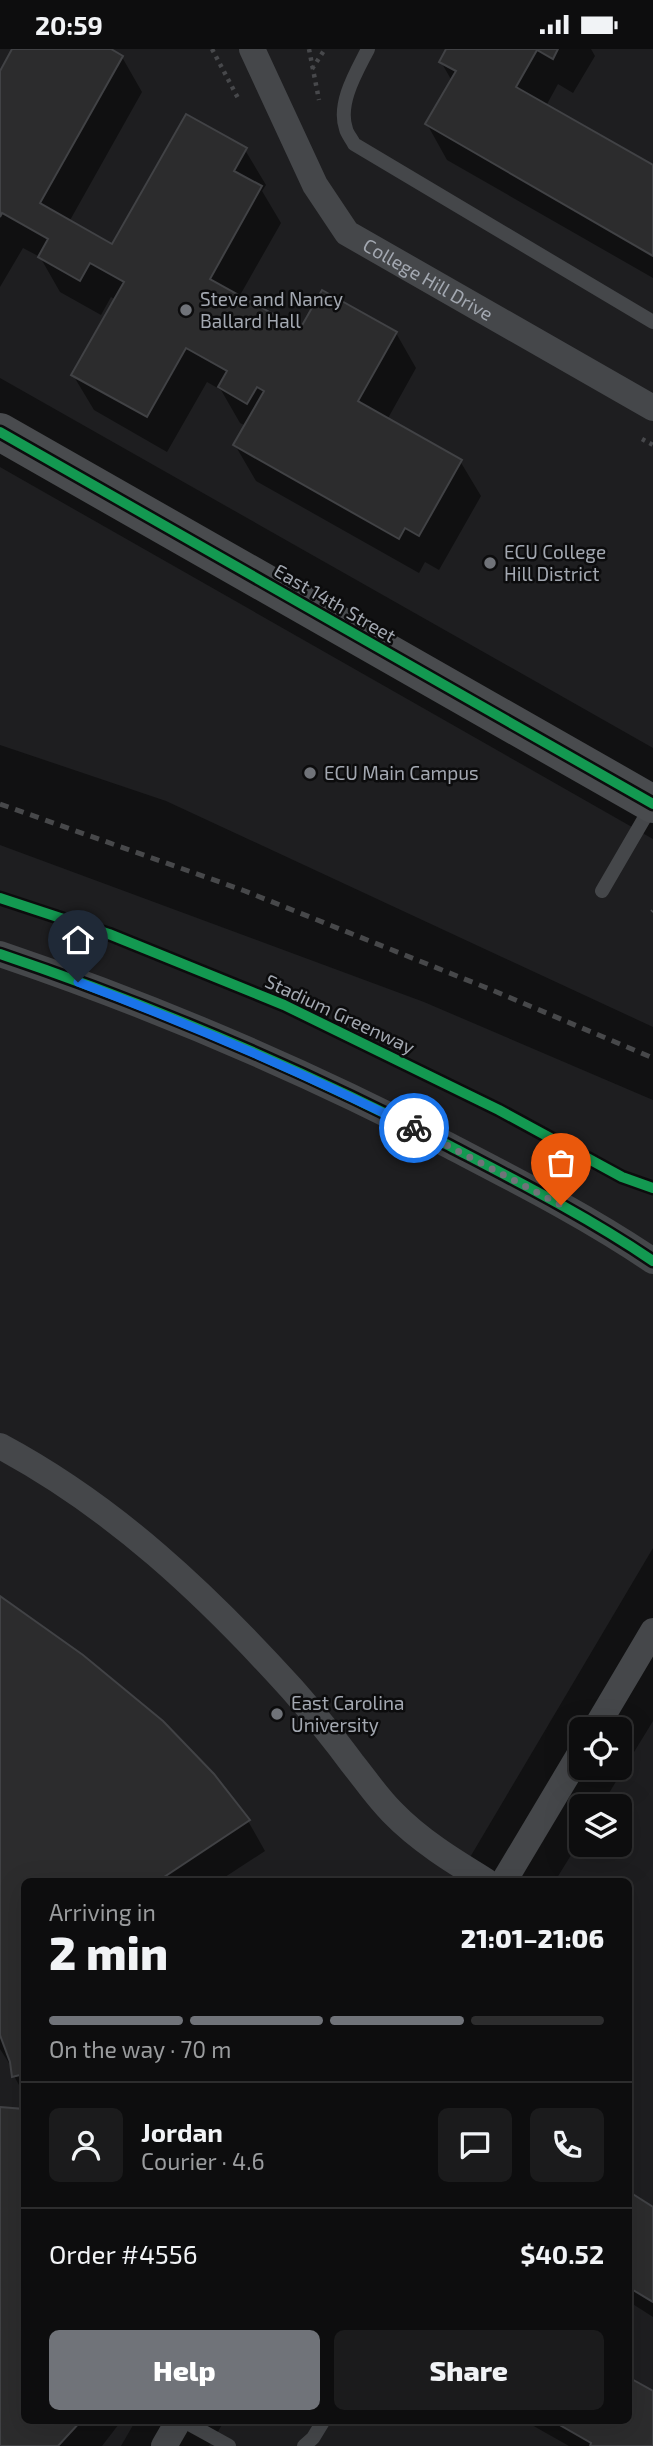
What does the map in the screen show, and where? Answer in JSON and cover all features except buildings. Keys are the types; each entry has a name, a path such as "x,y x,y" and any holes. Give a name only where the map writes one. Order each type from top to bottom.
{"street":[{"name":"College Hill Drive","path":"252,49 315,184 347,233 653,408"},
{"name":"East 14th Street","path":"0,432 653,803"},
{"path":"0,954 126,1000 341,1091 540,1193 623,1240 653,1261"},
{"path":"0,1446 79,1493 145,1543 215,1607 278,1674 328,1731 392,1812 412,1831 482,1878"},
{"path":"602,1717 653,1631"},
{"path":"506,1878 569,1772"},
{"path":"164,2446 178,2424"}],"lane":[{"path":"368,49 350,87 344,109 345,129 354,144 653,321"},
{"path":"602,891 653,803"},
{"path":"188,2424 229,2446"},
{"path":"304,2446 322,2424"}],"path":[{"path":"312,69 325,49"}],"shaded area":[{"name":"ECU College Hill District","path":"0,49 653,49 653,748 0,378"},
{"name":"ECU Main Campus","path":"0,467 653,839 653,1027 166,801 0,745"},
{"name":"East Carolina University","path":"0,845 424,1002 653,1100 653,1548 458,1878 21,1878 21,2424 134,2424 121,2446 0,2446"},
{"path":"653,1721 653,2446 209,2446 223,2424 632,2424 632,1878 557,1878 570,1857 632,1857 632,1794 608,1794 617,1780 632,1780 632,1755"}],"railway":[{"path":"0,804 245,891 653,1058"}],"cycle path":[{"path":"0,432 653,804"},
{"name":"Stadium Greenway","path":"0,898 109,934 284,1005 499,1110 622,1177 653,1188"},
{"path":"0,954 115,995 285,1066 450,1146 604,1230 653,1261"}],"way so far":[{"path":"414,1128 561,1205"}],"place":[{"name":"Steve and Nancy Ballard Hall","path":"186,310"},
{"name":"ECU College Hill District","path":"490,563"},
{"name":"ECU Main Campus","path":"310,773"},
{"name":"East Carolina University","path":"277,1714"}],"route":[{"path":"78,982 341,1091 414,1128"}]}
